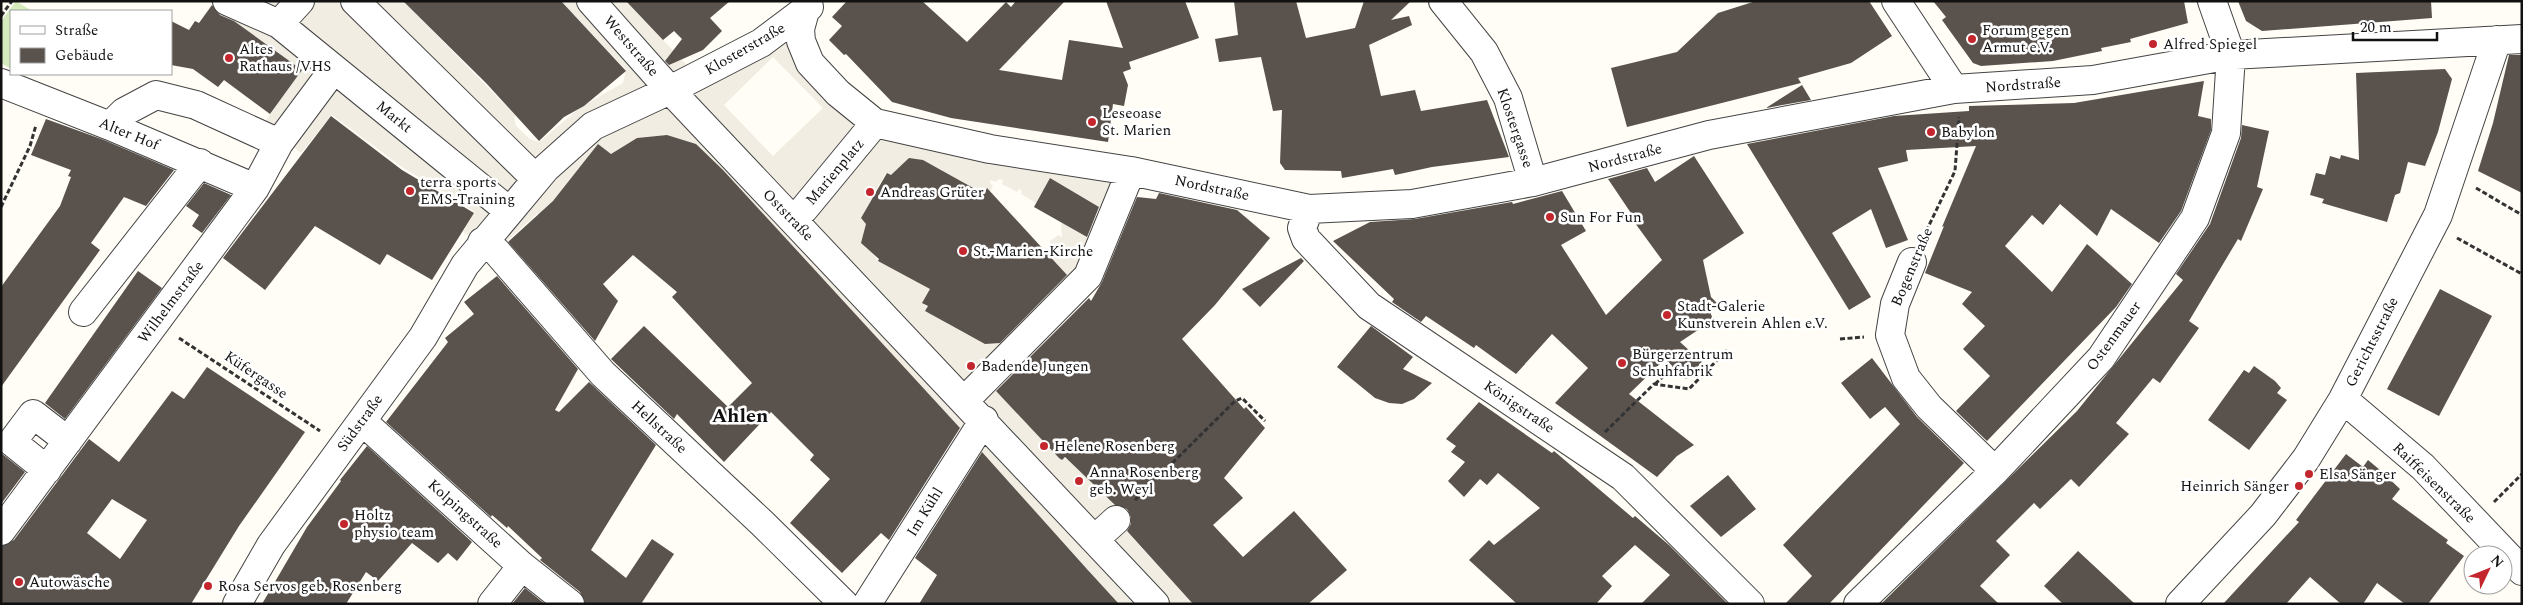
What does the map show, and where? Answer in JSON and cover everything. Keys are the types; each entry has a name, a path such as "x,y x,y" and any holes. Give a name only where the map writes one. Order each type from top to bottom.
{"street":[{"name":"Markt","path":"227,1 279,24 509,211"},
{"path":"279,24 300,1"},
{"path":"355,1 536,179"},
{"name":"Weststraße","path":"591,1 670,90"},
{"name":"Klostergasse","path":"1443,1 1484,52 1508,98 1533,182"},
{"path":"1896,1 1954,90"},
{"path":"2212,1 2231,54"},
{"name":"Klosterstraße","path":"670,90 777,33 810,6"},
{"name":"Nordstraße","path":"810,6 800,29 801,40 810,64 838,93 875,123 990,149 1131,171 1309,209 1412,204 1533,182 1708,136 1954,90 2093,80 2231,54 2509,39"},
{"name":"Gerichtsstraße","path":"2180,604 2263,515 2306,459 2343,399 2432,225 2451,174 2509,39"},
{"name":"Ostenmauer","path":"1858,604 1995,471 2102,358 2195,218 2226,133 2231,54"},
{"name":"Wilhelmstraße","path":"1,531 255,188 279,143 334,69"},
{"name":"Alter Hof","path":"1,83 200,163 255,188"},
{"path":"482,242 536,179 593,126 670,90"},
{"name":"Oststraße","path":"670,90 984,420 1155,604"},
{"path":"110,126 124,112 156,95 196,105 279,143"},
{"name":"Marienplatz","path":"793,219 810,202 875,123"},
{"path":"83,312 200,163"},
{"path":"965,400 1088,276 1131,171"},
{"name":"Königstraße","path":"1309,209 1302,228 1306,239 1369,306 1623,477 1750,604"},
{"name":"Südstraße","path":"237,604 271,545 423,337 465,265 482,242"},
{"name":"Hellstraße","path":"482,242 496,251 602,374 762,522 844,604"},
{"name":"Bogenstraße","path":"1912,262 1894,304 1890,335 1906,378 1929,407 1995,471"},
{"name":"Raiffeisenstraße","path":"2343,399 2423,467 2522,571"},
{"path":"47,470 12,442 33,414 68,441"},
{"name":"Im Kühl","path":"867,604 984,420"},
{"name":"Kolpingstraße","path":"362,421 522,566 570,604"},
{"path":"1095,540 1116,520"},
{"path":"492,604 522,566"}],"path":[{"path":"1,16 12,1"},
{"name":"Bogenstraße","path":"1912,262 1955,171 1960,122 1954,90"},
{"path":"1,207 30,146 44,101"},
{"path":"2451,174 2522,215"},
{"path":"2432,225 2522,274"},
{"name":"Küfergasse","path":"156,322 343,446"},
{"path":"1654,384 1689,389 1727,350"},
{"path":"1585,451 1674,367"},
{"path":"1116,520 1235,401 1242,398 1266,421"},
{"path":"2474,521 2522,474"}],"green space":[{"path":"16,1 30,10 10,10 10,68 1,63 1,21"}],"shaded area":[{"path":"214,1 403,1 516,116 514,117 516,126 530,139 539,142 581,107 623,83 626,70 561,1 626,1 703,82 792,30 835,102 1137,179 1096,289 1088,291 994,389 1059,458 1067,459 1120,510 1116,520 1193,604 1119,604 859,318 696,144 667,135 637,138 611,154 598,144 566,185 547,223 538,213 496,251 463,232 475,212 402,167 332,115 301,153 264,123 302,70 212,5","holes":["773,57 823,108 773,156 724,105","915,159 918,159 918,162 927,162 952,176 986,200 993,186 990,183 991,180 995,182 1000,179 1003,180 1002,184 1017,192 1019,189 1022,191 1021,194 1036,203 1050,178 1101,208 1085,235 1061,222 1062,237 1058,235 1050,241 1052,255 1048,253 1040,259 1052,266 1056,262 1058,265 1055,269 1060,285 1064,285 1047,306 1032,310 1031,314 970,331 968,335 948,324 931,310 929,313 926,312 927,308 923,303 937,287 878,261 875,256 877,253 865,248 867,245 863,235 867,235 877,224 862,216 886,173 901,181"]}],"building":[{"path":"403,1 561,1 626,71 584,106 564,117 539,141 486,83"},
{"path":"626,1 730,1 710,18 722,31 703,50 669,65 665,61 682,39 674,31 663,40"},
{"path":"847,1 922,1 967,42 1006,2 1011,7 1016,1 1065,1 999,70 1062,80 1069,40 1123,48 1106,1 1185,1 1199,38 1129,62 1131,69 1123,72 1128,85 1124,106 1113,104 1108,142 951,118 892,102 846,54 844,55 829,40 842,26 832,17"},
{"path":"1234,1 1296,1 1306,38 1355,28 1364,1 1411,1 1391,20 1409,16 1412,25 1369,45 1381,96 1415,90 1421,111 1487,100 1509,157 1432,167 1395,175 1393,169 1342,178 1341,171 1285,170 1280,163 1282,110 1273,111 1261,57 1219,62 1215,39 1238,35"},
{"path":"1756,1 1869,1 1892,36 1851,63 1798,78 1801,83 1627,127 1611,68 1677,52 1718,13"},
{"path":"1933,1 2184,1 2188,23 2130,39 2131,42 2101,48 2102,51 2053,61 1981,66 1973,63 1942,20 1946,17"},
{"path":"2238,1 2431,1 2432,18 2262,31 2246,21"},
{"name":"Altes Rathaus /VHS","path":"212,5 220,15 234,21 302,70 270,114 224,80 218,87 193,69 172,65 172,22 189,30 195,21 199,23"},
{"path":"2509,55 2522,55 2522,193 2478,171 2493,123"},
{"path":"2445,69 2452,79 2438,132 2425,166 2408,162 2400,193 2395,195 2387,222 2322,203 2324,199 2310,195 2316,173 2325,175 2330,156 2340,159 2341,155 2359,160 2356,73"},
{"path":"2204,81 2198,116 2211,119 2211,130 2181,211 2159,243 2111,209 2097,236 2060,204 2043,225 2032,215 2005,246 2052,292 2087,244 2132,284 2116,307 1987,441 1956,411 1990,376 1963,349 1985,326 1962,304 1972,292 1925,273 1976,146 1906,150 1908,161 1878,168 1908,240 1886,248 1871,209 1832,233 1871,297 1849,310 1747,144 1894,116 1969,111 1969,106 2074,103"},
{"path":"1802,85 1811,100 1766,108"},
{"path":"331,116 402,170 474,213 432,280 387,254 380,265 315,226 265,290 223,258"},
{"path":"46,119 104,140 174,170 146,206 124,197 91,243 100,250 1,387 1,287 60,206 71,177 68,176 71,170 31,155"},
{"path":"2242,125 2269,131 2257,187 2263,189 2241,241 2238,239 2189,321 2199,328 2160,383 2153,378 2116,423 2129,434 2079,487 2071,479 2040,509 2034,503 1996,541 2010,555 1980,586 1999,604 1881,604 2077,411 2183,280 2176,274 2210,224 2241,138"},
{"path":"667,135 696,144 723,170 960,428 889,540 881,533 842,573 790,523 830,479 810,460 814,455 771,412 724,462 677,414 674,419 611,359 644,326 728,407 752,383 672,297 677,292 633,255 603,284 618,301 595,341 508,242 553,201 598,144 611,154 637,138"},
{"path":"1694,156 1744,233 1703,260 1711,297 1717,303 1710,311 1713,320 1680,342 1702,362 1686,379 1665,359 1629,394 1694,445 1677,456 1657,477 1555,403 1588,368 1552,334 1516,374 1476,345 1474,348 1426,316 1421,322 1392,302 1394,299 1333,241 1370,222 1415,219 1512,202 1513,204 1562,191 1586,231 1561,245 1606,315 1662,260 1635,223 1637,222 1608,179 1647,168 1655,182"},
{"name":"St.-Marien-Kirche","path":"909,158 923,160 984,194 987,188 1067,275 1000,343 985,344 925,311 928,306 922,303 930,289 878,261 879,259 861,243 866,224 861,218 887,173 891,175"},
{"path":"1050,178 1099,207 1087,237 1034,207"},
{"path":"204,183 231,195 202,233 192,226 199,215 186,206"},
{"path":"1159,193 1237,210 1270,238 1215,305 1182,339 1244,409 1246,407 1265,428 1224,478 1243,498 1213,525 1243,557 1294,511 1347,570 1308,604 1193,604 1127,531 1131,524 1131,517 1127,509 1115,505 1065,457 1062,460 1059,458 996,391 1089,298 1091,301 1102,282 1137,197 1156,199"},
{"path":"1301,258 1304,261 1260,307 1242,289"},
{"path":"138,271 162,288 65,419 45,403"},
{"path":"497,276 578,369 555,410 559,412 589,382 656,445 591,550 626,578 652,539 674,554 641,604 585,604 580,592 540,560 542,558 508,526 507,528 492,515 491,517 386,422 448,342 445,338 474,314 464,302"},
{"path":"2440,289 2492,316 2439,416 2387,389"},
{"path":"1371,326 1413,357 1403,369 1432,383 1414,399 1402,404 1389,403 1375,398 1337,367"},
{"path":"1872,358 1917,417 1964,463 1829,604 1785,604 1812,576 1783,545 1900,424 1885,407 1870,419 1841,383"},
{"path":"2254,366 2275,381 2281,388 2277,393 2287,400 2249,450 2208,420 2244,370 2249,373"},
{"path":"207,367 305,432 239,526 191,604 1,604 1,546 14,540 89,439 119,462 172,391 184,399","holes":["112,499 147,520 120,559 87,533"]},
{"path":"1479,402 1552,453 1554,451 1633,518 1635,516 1669,545 1728,604 1641,604 1670,575 1635,545 1602,576 1612,586 1596,604 1517,604 1469,560 1489,540 1494,545 1540,508 1498,473 1487,485 1480,479 1464,497 1448,481 1465,462 1451,452 1456,446 1446,439"},
{"path":"367,446 472,542 457,561 448,553 438,563 412,543 378,581 366,572 346,604 262,604 307,527"},
{"path":"982,452 1119,604 919,604 937,575 915,558"},
{"path":"1,453 25,472 1,504"},
{"path":"2346,454 2363,467 2368,460 2380,470 2400,489 2392,499 2448,540 2446,543 2463,555 2463,557 2428,604 2405,604 2377,583 2363,604 2341,604 2310,577 2286,604 2223,604 2299,522 2296,520"},
{"path":"1728,475 1756,509 1721,537 1690,506"},
{"path":"2078,551 2135,604 2063,604 2044,586"},
{"path":"525,588 545,604 512,604"}],"place":[{"name":"Forum gegen Armut e.V.","path":"1972,39"},
{"name":"Alfred Spiegel","path":"2153,44"},
{"name":"Altes Rathaus /VHS","path":"229,58"},
{"name":"Leseoase St. Marien","path":"1092,122"},
{"name":"Babylon","path":"1931,132"},
{"name":"terra sports EMS-Training","path":"410,191"},
{"name":"Andreas Grüter","path":"870,192"},
{"name":"Sun For Fun","path":"1550,217"},
{"name":"St.-Marien-Kirche","path":"963,251"},
{"name":"Stadt-Galerie Kunstverein Ahlen e.V.","path":"1667,315"},
{"name":"Bürgerzentrum Schuhfabrik","path":"1622,363"},
{"name":"Badende Jungen","path":"971,366"},
{"name":"Helene Rosenberg","path":"1044,446"},
{"name":"Elsa Sänger","path":"2309,474"},
{"name":"Anna Rosenberg geb. Weyl","path":"1079,481"},
{"name":"Heinrich Sänger","path":"2299,486"},
{"name":"Holtz physio team","path":"344,524"},
{"name":"Autowäsche","path":"19,582"},
{"name":"Rosa Servos geb. Rosenberg","path":"208,586"}],"district":[{"name":"Ahlen","path":"740,416"}]}
